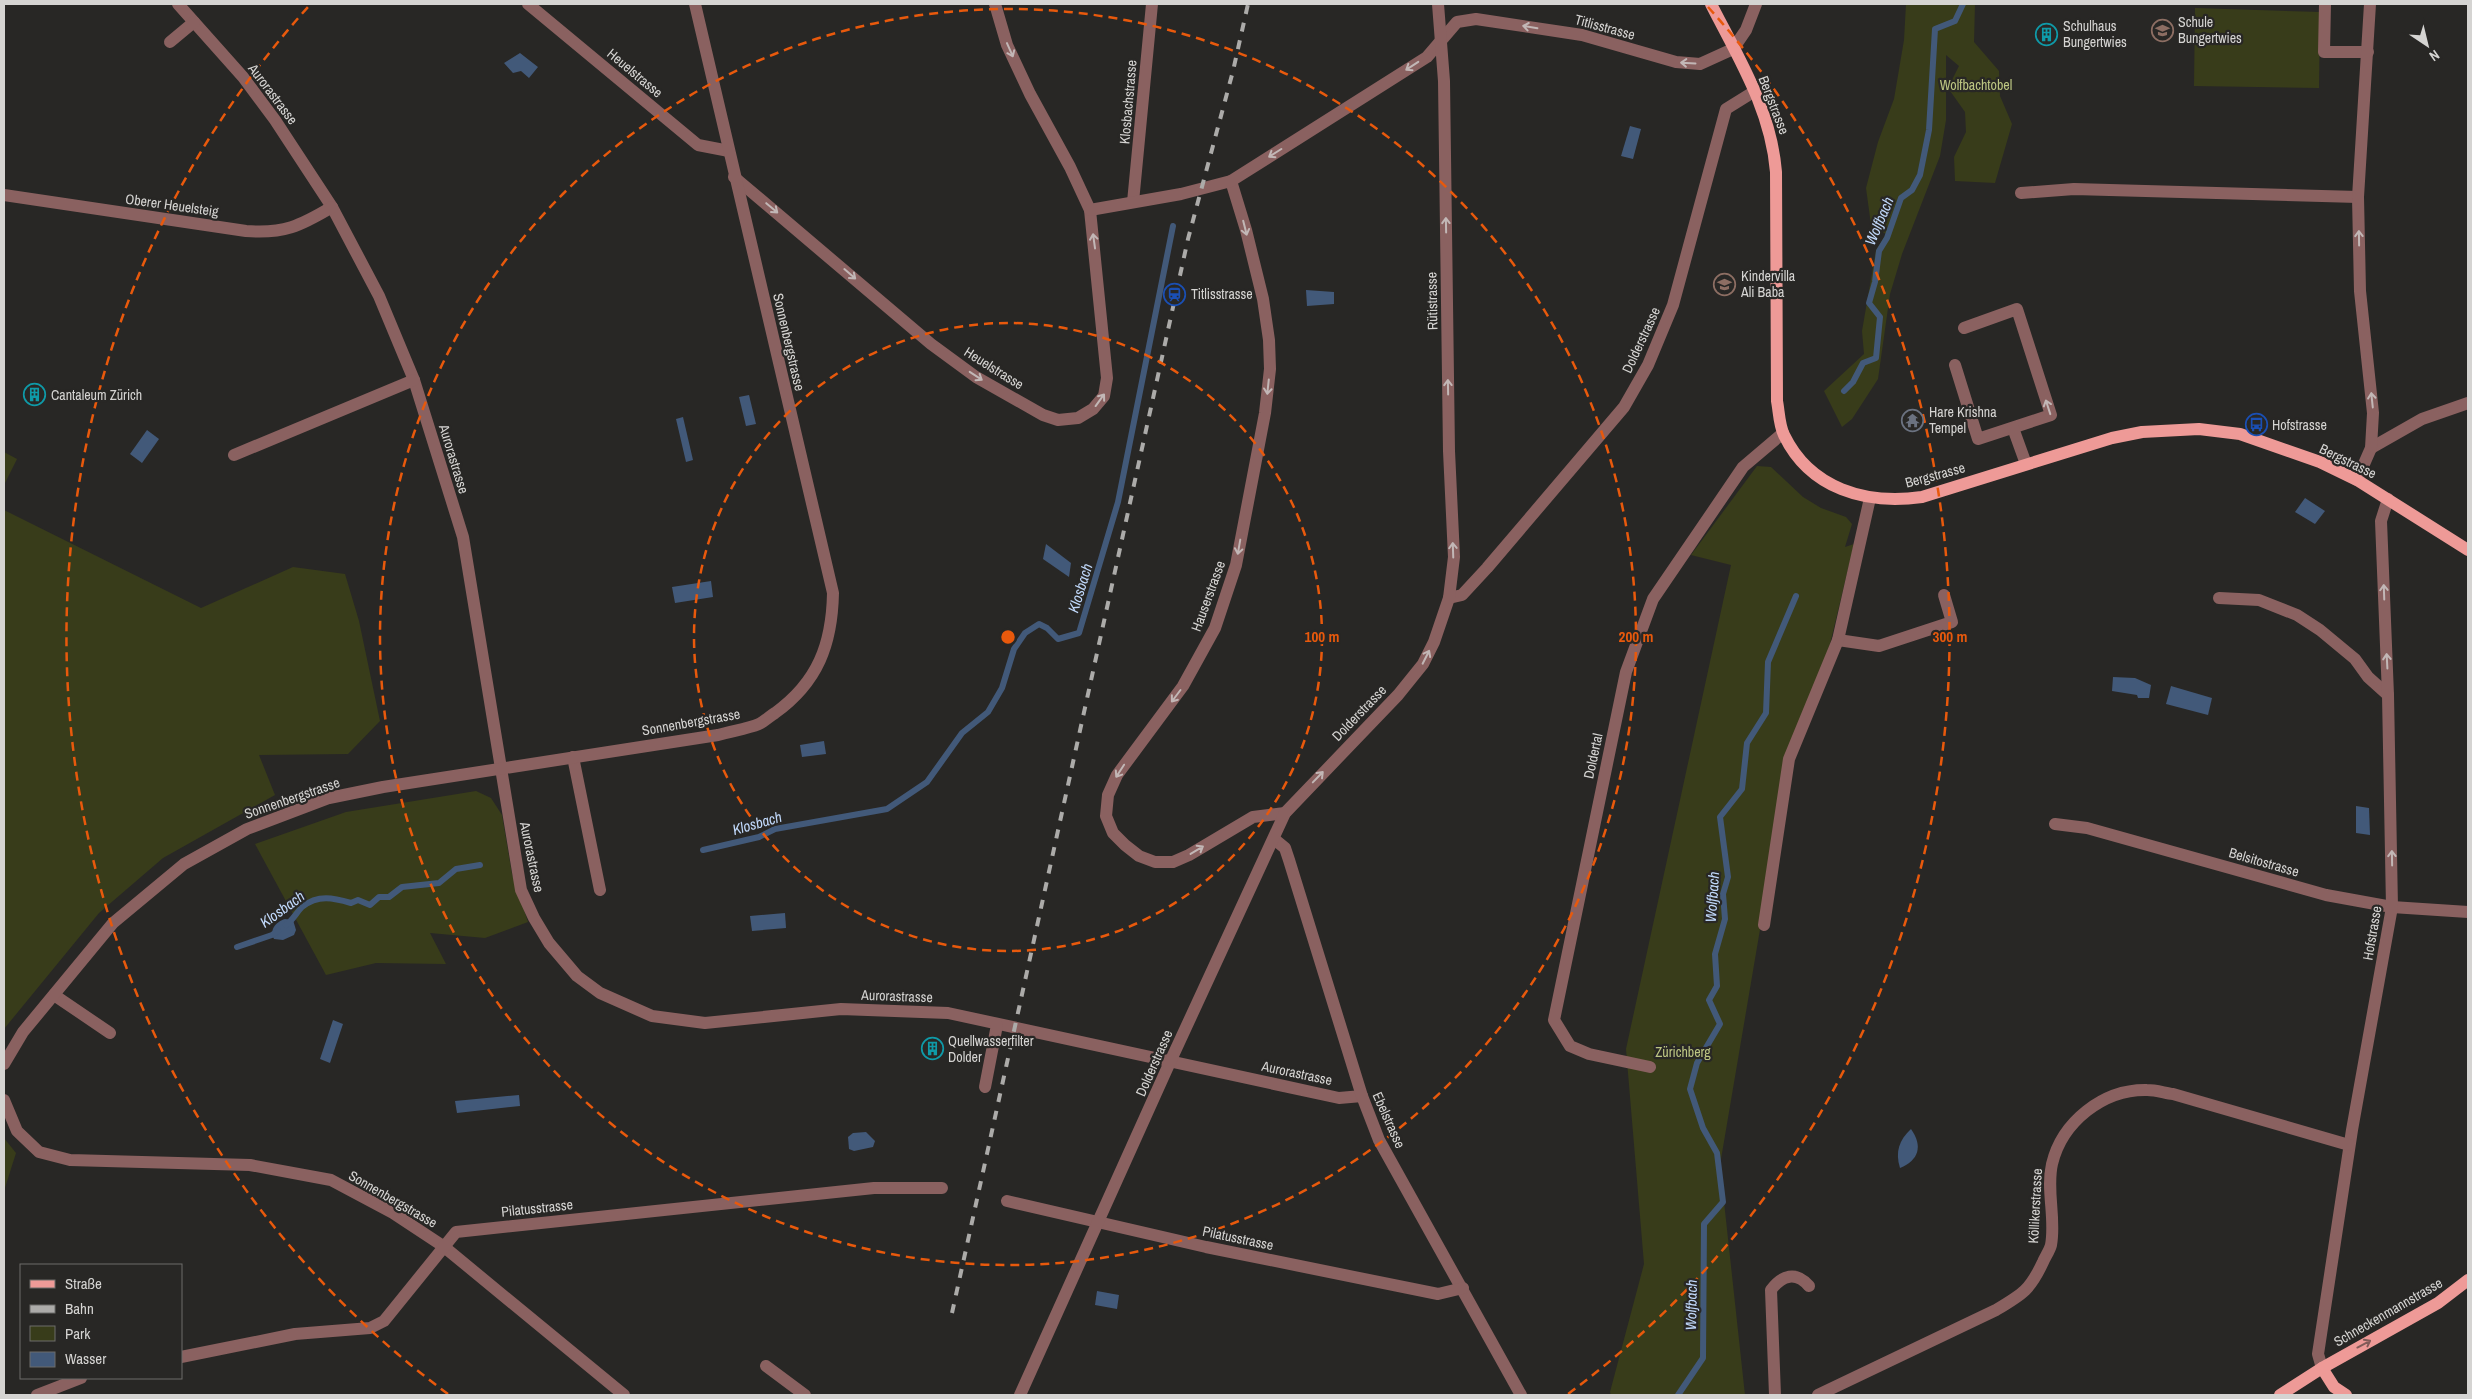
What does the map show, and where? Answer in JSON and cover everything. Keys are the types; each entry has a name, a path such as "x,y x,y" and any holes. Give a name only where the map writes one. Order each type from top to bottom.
{"main road":[{"name":"Bergstrasse","path":"1711,4 1755,91 1766,116 1774,144 1776,172 1777,401 1783,433 1797,457 1807,468 1828,484 1870,498 1896,501 1922,497 2112,438 2142,432 2199,429 2240,434 2320,462 2388,498 2468,550"},
{"name":"Schneckenmannstrasse","path":"2280,1395 2322,1368 2438,1303 2468,1280"},
{"path":"2322,1368 2334,1387 2346,1395"}],"street":[{"name":"Aurorastrasse","path":"178,4 243,77 276,120 332,208 378,296 414,380 463,537 521,890 534,918 562,961 577,976 600,994 652,1016 705,1022 841,1009 948,1013 1028,1032 1339,1098 1362,1096"},
{"name":"Heuelstrasse","path":"528,4 698,144 728,152"},
{"name":"Sonnenbergstrasse","path":"4,1064 23,1032 114,923 184,864 247,829 329,798 500,768 718,735 759,724 790,702 812,677 825,649 832,622 833,593 728,152 695,4"},
{"path":"995,4 1011,53 1090,210"},
{"name":"Klosbachstrasse","path":"1133,202 1152,4"},
{"name":"Rütistrasse","path":"1438,4 1444,80 1449,451 1454,557 1449,598"},
{"path":"1733,49 1746,30 1756,4"},
{"path":"2325,4 2324,52 2368,52"},
{"path":"2357,480 2370,448 2373,413 2360,291 2358,197 2370,4"},
{"name":"Titlisstrasse","path":"1090,210 1181,194 1231,181 1416,64 1440,43 1457,22 1471,19 1582,35 1676,62 1700,64 1733,49"},
{"path":"170,42 194,22"},
{"name":"Dolderstrasse","path":"1020,1395 1170,1062 1286,813 1398,695 1423,664 1434,642 1449,598 1462,595 1487,568 1624,406 1648,366 1673,305 1726,109 1755,91"},
{"name":"Heuelstrasse","path":"734,177 931,344 976,377 1043,415 1058,420 1078,418 1093,409 1104,396 1107,378 1090,210"},
{"name":"Hauserstrasse","path":"1231,181 1246,230 1262,300 1269,340 1270,369 1265,412 1236,565 1215,628 1184,686 1117,775 1108,795 1106,816 1113,833 1139,856 1155,862 1173,862 1189,855 1253,817 1286,813"},
{"path":"2021,193 2074,189 2358,197"},
{"name":"Oberer Heuelsteig","path":"4,195 246,231 273,232 296,226 332,208"},
{"path":"1955,365 1978,440 2051,415 2017,309 1964,328"},
{"path":"234,455 414,380"},
{"path":"2370,448 2422,419 2468,403"},
{"path":"2014,428 2026,464"},
{"name":"Doldertal","path":"1650,1067 1589,1054 1570,1046 1554,1020 1626,672 1653,599 1691,540 1743,467 1783,433"},
{"path":"1764,925 1789,759 1838,640 1870,498"},
{"name":"Hofstrasse","path":"2322,1368 2318,1354 2349,1145 2392,907 2388,695 2381,521 2388,498"},
{"path":"1838,640 1879,646 1952,622 1944,595"},
{"path":"2219,598 2259,600 2297,615 2320,630 2355,659 2368,677 2388,695"},
{"path":"573,757 600,890"},
{"name":"Belsitostrasse","path":"2055,824 2087,828 2326,895 2392,907 2468,912"},
{"name":"Ebelstrasse","path":"1274,839 1285,848 1362,1096 1379,1140 1522,1395"},
{"path":"54,994 110,1033"},
{"path":"985,1087 999,1025"},
{"name":"Köllikerstrasse","path":"1818,1395 1996,1310 2015,1299 2033,1284 2051,1245 2052,1165 2062,1138 2077,1118 2097,1103 2120,1093 2147,1090 2173,1094 2349,1145"},
{"name":"Sonnenbergstrasse","path":"4,1100 17,1131 39,1152 70,1160 250,1165 331,1180 393,1213 443,1246 624,1395"},
{"name":"Pilatusstrasse","path":"182,1357 295,1334 370,1328 384,1321 456,1232 864,1189 942,1188"},
{"name":"Pilatusstrasse","path":"1007,1201 1099,1223 1438,1294 1463,1288"},
{"path":"1775,1395 1771,1290 1778,1280 1794,1276 1803,1278 1809,1286"},
{"path":"766,1366 805,1395"},
{"path":"37,1395 79,1379"}],"green space":[{"name":"Wolfbachtobel","path":"1906,4 1975,4 1974,42 1999,71 2000,96 2012,124 1995,183 1955,181 1954,157 1966,132 1965,112 1948,88 1959,66 1946,55 1946,120 1940,156 1902,254 1890,294 1878,379 1852,419 1842,427 1824,391 1864,354 1862,331 1876,250 1886,234 1881,231 1872,232 1866,188 1878,142 1894,99 1904,40"},
{"path":"2195,8 2320,12 2319,88 2194,86"},
{"path":"4,452 17,459 4,485"},
{"name":"Zürichberg","path":"1757,466 1771,467 1803,497 1821,508 1846,517 1852,524 1845,547 1854,544 1830,644 1789,759 1720,1165 1745,1395 1611,1395 1610,1392 1644,1264 1626,1049 1731,565 1691,555"},
{"path":"4,510 201,608 293,567 345,574 359,621 380,721 348,754 259,755 275,795 163,858 99,913 4,1029"},
{"path":"476,791 491,798 502,815 512,874 528,922 485,938 430,933 446,964 376,963 326,975 255,844 346,812"},
{"path":"4,1138 16,1153 4,1191"}],"water":[{"path":"520,53 538,67 529,78 521,71 513,73 504,63"},
{"path":"1630,126 1641,129 1633,159 1621,156"},
{"path":"1306,290 1334,292 1334,304 1307,306"},
{"path":"749,395 756,424 746,426 739,397"},
{"path":"683,417 693,460 686,462 676,419"},
{"path":"147,430 159,439 142,463 130,454"},
{"path":"2305,498 2325,511 2315,524 2295,512"},
{"path":"1046,544 1071,563 1069,577 1043,559"},
{"path":"711,581 713,597 675,603 672,587"},
{"path":"2113,677 2135,678 2151,685 2149,698 2138,698 2137,695 2112,691"},
{"path":"2171,686 2212,698 2208,715 2166,704"},
{"path":"824,741 826,754 802,757 800,745"},
{"path":"2356,806 2369,808 2370,835 2356,833"},
{"path":"785,913 786,928 752,931 750,916"},
{"path":"285,919 293,920 296,930 294,935 283,940 274,939 272,932 274,926"},
{"path":"333,1020 343,1024 330,1063 320,1059"},
{"path":"519,1095 520,1106 457,1113 455,1101"},
{"path":"1911,1129 1917,1141 1917,1152 1911,1161 1900,1168 1899,1147"},
{"path":"866,1132 875,1141 873,1147 854,1151 849,1149 848,1137 853,1133"},
{"path":"1097,1291 1119,1295 1117,1309 1095,1305"}],"waterway":[{"name":"Wolfbach","path":"1844,391 1853,382 1863,363 1876,358 1880,317 1869,303 1875,282 1879,251 1887,238 1901,198 1912,190 1920,175 1929,130 1935,29 1955,21 1963,4"},
{"name":"Klosbach","path":"703,850 759,837 775,829 887,809 927,782 962,733 988,712 1002,688 1014,649 1025,633 1039,624 1047,628 1058,639 1079,633 1118,502 1173,226"},
{"name":"Wolfbach","path":"1678,1395 1703,1358 1704,1224 1723,1202 1717,1153 1703,1128 1690,1089 1697,1063 1720,1024 1709,1000 1717,986 1715,954 1725,919 1723,894 1728,877 1720,817 1742,789 1747,743 1766,713 1768,662 1796,596"},
{"name":"Klosbach","path":"286,925 302,907 314,900 326,898 351,903 358,900 370,905 379,897 389,897 402,887 439,883 456,869 480,865"},
{"name":"Klosbach","path":"237,947 272,935 278,931"}],"railway":[{"path":"952,1313 1188,239 1233,71 1248,4"}],"place":[{"name":"Schule Bungertwies","path":"2162,30"},
{"name":"Schulhaus Bungertwies","path":"2047,34"},
{"name":"Kindervilla Ali Baba","path":"1725,284"},
{"name":"Titlisstrasse","path":"1175,294"},
{"name":"Cantaleum Zürich","path":"35,395"},
{"name":"Hare Krishna Tempel","path":"1913,420"},
{"name":"Hofstrasse","path":"2256,425"},
{"name":"Quellwasserfilter Dolder","path":"932,1049"}]}
